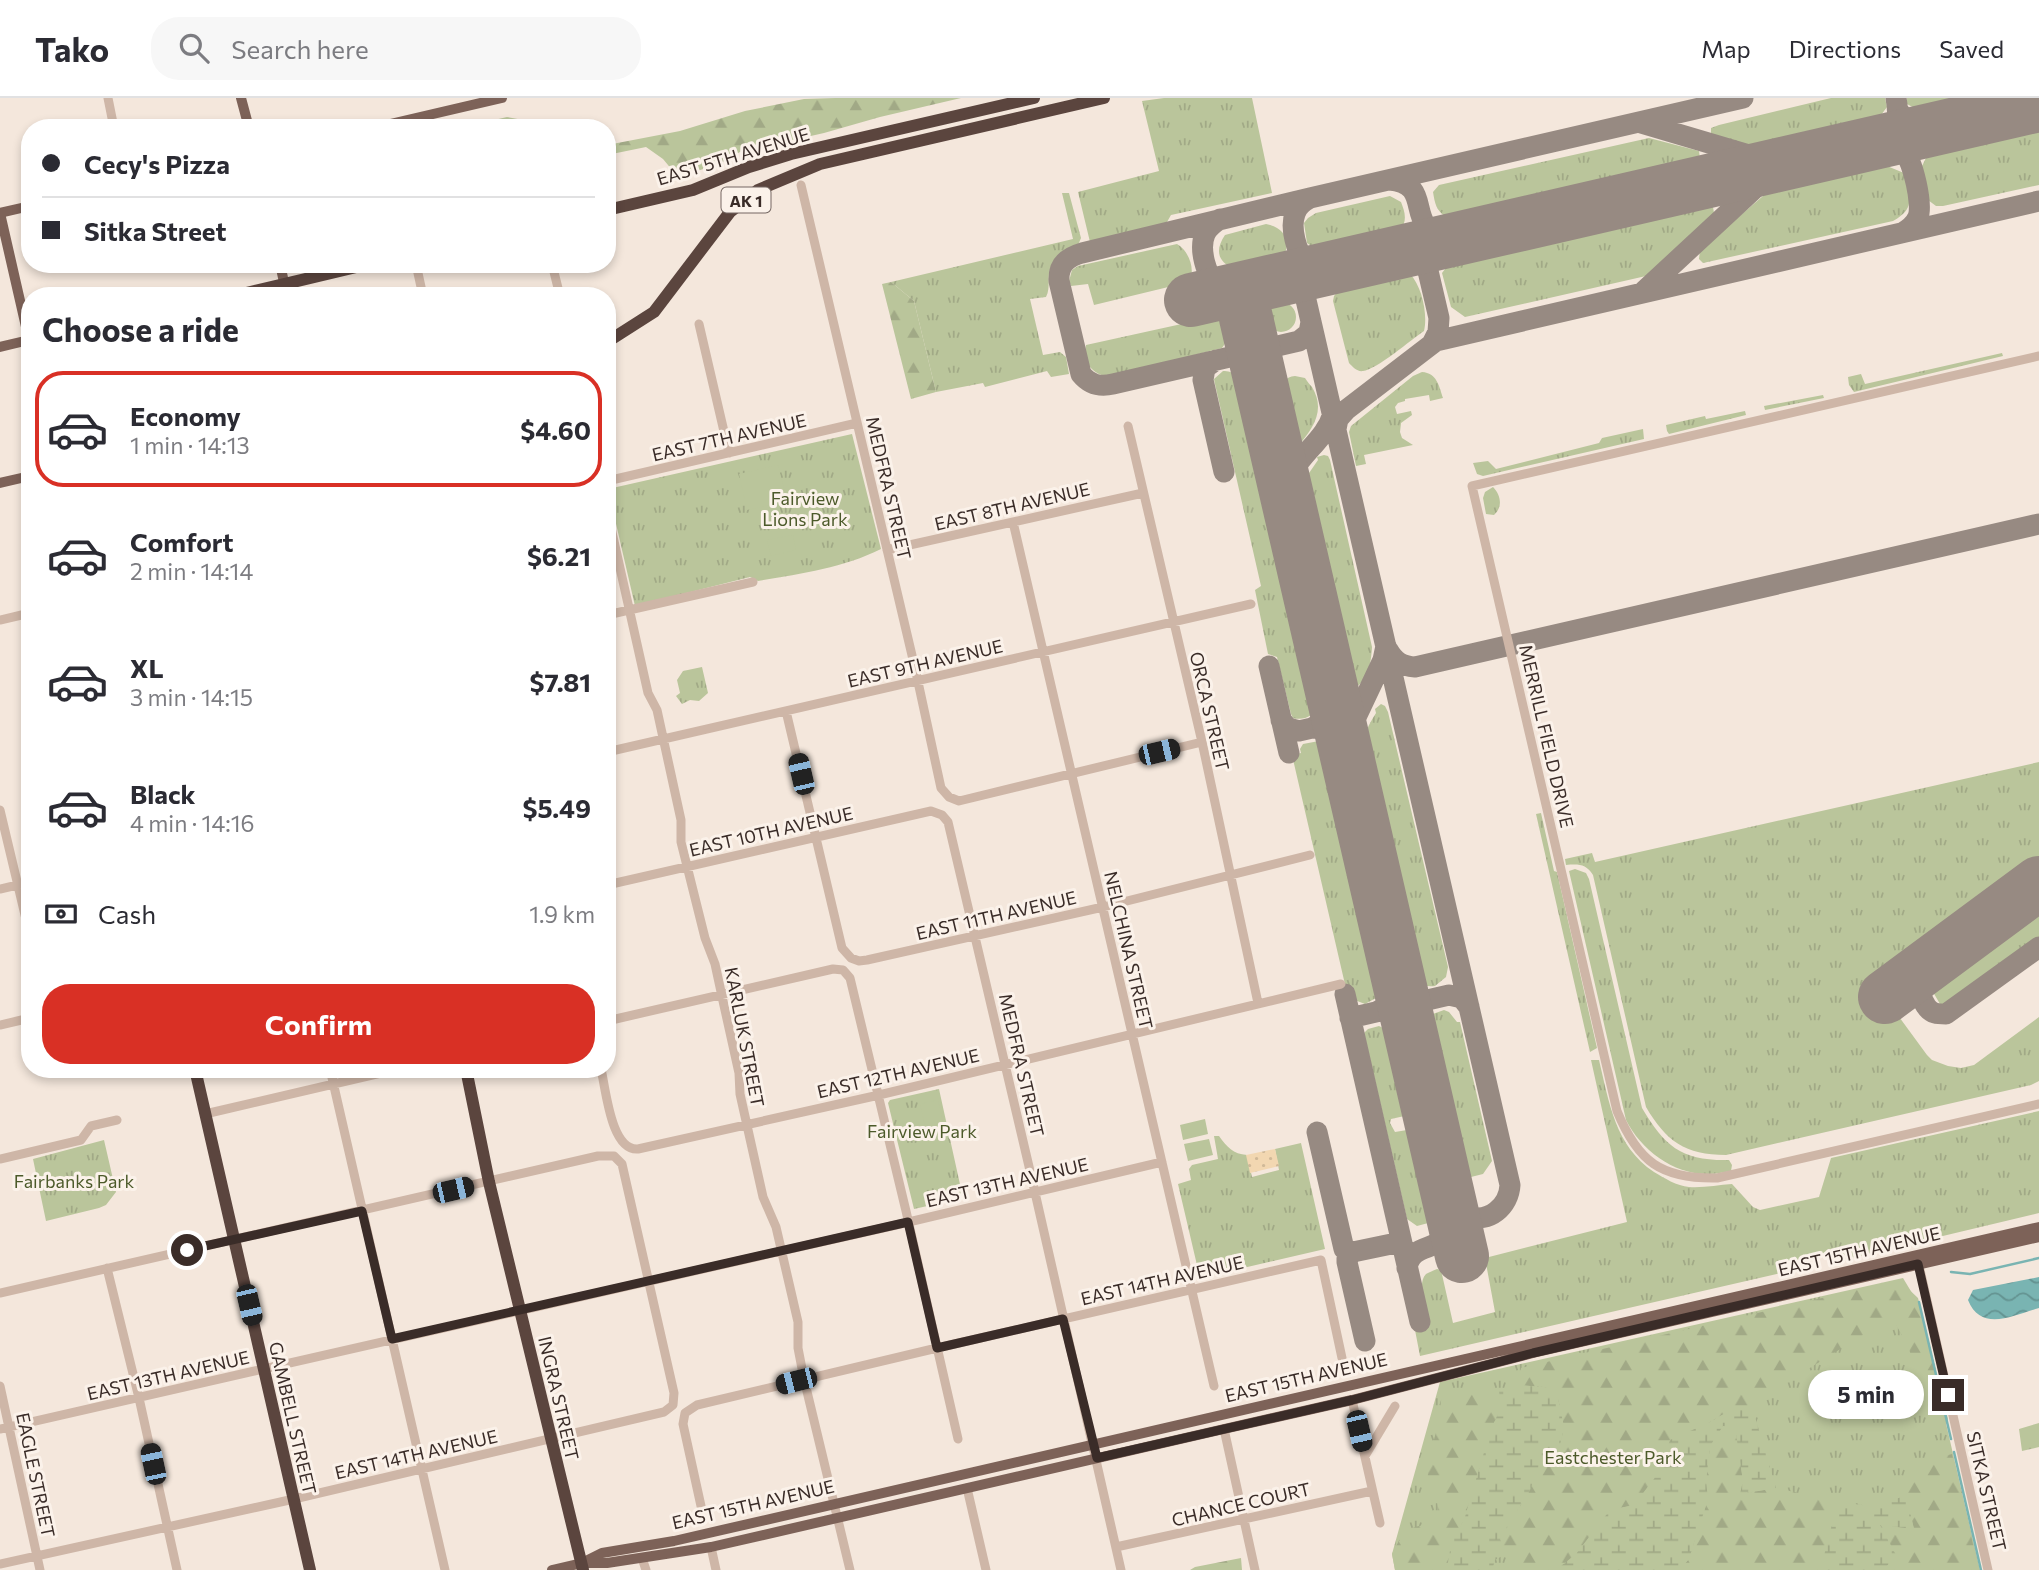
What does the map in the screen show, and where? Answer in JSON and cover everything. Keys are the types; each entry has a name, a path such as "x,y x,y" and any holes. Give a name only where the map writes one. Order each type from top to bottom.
{"highway":[{"name":"EAST 5TH AVENUE","path":"616,208 693,190 749,167 791,154 1034,98"},
{"name":"AK 1","path":"616,336 654,312 730,212 758,190 820,164 1104,98"},
{"path":"296,287 340,273"},
{"name":"GAMBELL STREET","path":"197,1078 310,1570"},
{"name":"INGRA STREET","path":"468,1078 489,1182 583,1567"}],"main road":[{"path":"242,98 247,119"},
{"path":"414,119 502,98"},
{"path":"21,208 0,213 21,306"},
{"path":"0,347 21,343"},
{"path":"0,483 21,478"},
{"name":"EAST 15TH AVENUE","path":"552,1570 711,1547 1352,1400 1917,1260 2039,1227"},
{"name":"EAST 15TH AVENUE","path":"583,1567 603,1553 674,1541 1093,1444 1917,1260 2039,1237"}],"street":[{"path":"108,98 112,119"},
{"name":"MEDFRA STREET","path":"801,185 941,788 949,797 959,801 1071,773"},
{"path":"699,324 729,453"},
{"name":"MERRILL FIELD DRIVE","path":"2039,356 1472,486 1617,1111 1626,1133 1646,1159 1685,1177 1717,1178 2039,1104"},
{"name":"EAST 7TH AVENUE","path":"616,479 857,423"},
{"name":"ORCA STREET","path":"1128,426 1202,742 1258,1003"},
{"name":"EAST 8TH AVENUE","path":"887,550 1143,492"},
{"name":"NELCHINA STREET","path":"1013,522 1214,1386"},
{"name":"KARLUK STREET","path":"616,549 648,693 657,710 681,820 681,842 705,939 715,964 763,1197 776,1227 782,1251 798,1322 798,1348 804,1379 850,1570"},
{"path":"616,613 753,582"},
{"name":"EAST 9TH AVENUE","path":"616,750 1251,604"},
{"path":"0,620 21,615"},
{"path":"786,711 816,837"},
{"path":"1071,773 1202,742"},
{"path":"0,810 21,901"},
{"name":"EAST 10TH AVENUE","path":"616,883 930,811 942,815"},
{"name":"MEDFRA STREET","path":"942,815 950,830 975,935 1121,1570"},
{"name":"EAST 11TH AVENUE","path":"816,837 842,948 851,958 859,961 1103,907 1310,855"},
{"path":"0,889 21,884"},
{"path":"616,1019 833,969 844,970 850,978 958,1439"},
{"name":"EAST 12TH AVENUE","path":"603,1078 615,1131 625,1146 638,1149 878,1095 1341,984"},
{"path":"0,1025 21,1020"},
{"path":"332,1078 445,1570"},
{"path":"205,1114 359,1078"},
{"path":"0,1159 81,1140 91,1126 117,1120"},
{"path":"0,1293 598,1156 614,1156 622,1164 650,1280"},
{"name":"EAST 13TH AVENUE","path":"5,1428 1162,1162"},
{"name":"EAST 14TH AVENUE","path":"701,1506 683,1424 685,1413 697,1405 1192,1288 1321,1260 1342,1358"},
{"name":"SITKA STREET","path":"1917,1260 1989,1570"},
{"path":"107,1268 177,1570"},
{"name":"EAST 14TH AVENUE","path":"0,1564 167,1528 664,1412 673,1405 674,1393 650,1280"},
{"name":"EAGLE STREET","path":"0,1386 5,1428 40,1570"},
{"path":"1352,1400 1380,1523"},
{"path":"1364,1456 1395,1406"},
{"path":"1224,1429 1255,1570"},
{"path":"967,1488 986,1570"},
{"name":"CHANCE COURT","path":"1116,1548 1372,1490"},
{"path":"711,1547 716,1570"},
{"path":"642,1558 646,1570"}],"green space":[{"path":"961,98 740,152 719,164 678,177 663,159 646,147 616,153 616,143 680,131 745,111 804,99"},
{"path":"1164,98 1252,98 1272,193 1171,215 1167,222 1160,225 1090,242 1078,192 1159,171 1142,101"},
{"path":"1831,98 1885,98 1887,107 1878,119 1756,147 1711,135 1711,128 1719,125"},
{"path":"1907,98 1971,98 1918,110 1907,104"},
{"path":"2039,130 2039,185 1943,206 1936,206 1928,200 1921,168 1927,156"},
{"path":"1649,138 1699,151 1700,159 1446,217 1435,203 1433,192 1439,185"},
{"path":"1887,166 1904,173 1909,195 1906,211 1893,221 1703,263 1699,259 1700,250 1770,190"},
{"path":"1062,193 1069,193 1081,238 1078,245 1064,252 1053,263 1046,297 1030,299 1043,355 1060,352 1066,357 1069,374 1051,377 1047,371 985,387 983,383 936,392 914,301 891,282 1073,239"},
{"path":"1390,196 1401,202 1404,209 1405,221 1399,231 1317,250 1307,243 1304,223 1316,213"},
{"path":"1713,207 1714,213 1659,268 1646,276 1465,317 1451,307 1442,273 1449,264"},
{"path":"1266,224 1278,228 1285,236 1287,246 1283,257 1234,269 1221,259 1219,250 1225,235"},
{"path":"1177,244 1185,251 1190,261 1192,272 1189,282 1094,305 1088,284 1071,286 1069,281 1072,270 1078,266"},
{"path":"1410,274 1423,301 1424,331 1376,365 1363,371 1357,370 1349,363 1334,296 1338,291"},
{"path":"891,282 914,301 936,392 911,399 882,284"},
{"path":"1281,302 1292,306 1296,317 1292,328 1281,332 1270,328 1266,317 1270,306"},
{"path":"1218,316 1227,331 1227,340 1222,348 1108,377 1093,370 1085,356 1086,345"},
{"path":"2002,353 2003,356 1854,392 1849,385 1848,377 1861,374 1865,384"},
{"path":"1223,371 1234,374 1243,389 1316,705 1314,712 1305,718 1293,718 1277,657 1268,654 1255,590 1261,586 1214,379"},
{"path":"1422,372 1434,378 1443,398 1430,401 1429,395 1405,399 1395,407 1397,414 1411,411 1412,415 1401,423 1400,432 1402,438 1413,445 1364,455 1366,464 1356,466 1349,432 1351,426 1413,376"},
{"path":"1295,376 1305,378 1318,403 1313,425 1299,445 1294,444 1281,391 1285,380"},
{"path":"1823,395 1824,398 1765,410 1764,406"},
{"path":"1745,411 1746,415 1669,434 1667,431 1666,425"},
{"path":"1643,429 1644,439 1483,476 1477,474 1473,463 1488,461 1496,469"},
{"name":"Fairview Lions Park","path":"852,434 881,549 821,570 758,581 750,577 635,606 616,524 616,487"},
{"path":"1324,455 1330,460 1372,647 1368,672 1362,682 1352,690 1346,679 1305,490 1307,476 1318,460 1317,457"},
{"path":"778,465 787,501 747,510 739,474"},
{"path":"1493,487 1500,501 1494,515 1486,514 1483,498 1485,492"},
{"path":"793,535 796,550 771,556 767,540"},
{"path":"702,667 708,693 699,701 690,700 682,704 676,696 680,693 677,680 683,671"},
{"path":"1381,704 1388,712 1448,967 1446,977 1435,986 1422,985 1413,976 1364,755 1366,733 1376,713 1375,709"},
{"path":"1319,741 1323,743 1327,755 1380,983 1376,998 1365,1004 1352,999 1351,992 1347,993 1292,755 1301,753 1303,744"},
{"path":"2039,762 2039,860 1875,984 1927,1055 1932,1060 1948,1066 1961,1068 1974,1065 2039,1017 2039,1081 1726,1155 1688,1149 1661,1129 1646,1107 1593,875 1582,866 1566,865 1565,859 1592,853 1595,862"},
{"path":"1541,813 1597,1048 1590,1052 1536,814"},
{"path":"1575,869 1586,873 1589,879 1642,1108 1659,1133 1676,1149 1699,1158 1729,1160 1731,1171 1696,1173 1671,1165 1640,1141 1626,1120 1569,871"},
{"path":"2039,905 2039,938 1955,1002 1949,1005 1940,1004 1933,992 1937,984"},
{"path":"1444,1010 1460,1022 1492,1161 1483,1174 1471,1177 1461,1172 1458,1164 1425,1026 1430,1015"},
{"path":"1379,1026 1392,1036 1410,1113 1391,1119 1390,1123 1395,1132 1413,1129 1433,1218 1432,1222 1417,1226 1407,1219 1364,1033"},
{"path":"1591,1060 1599,1060 1616,1122 1630,1149 1641,1161 1662,1177 1684,1186 1732,1184 1753,1207 1760,1210 1819,1197 1831,1158 2039,1111 2039,1213 1838,1261 1833,1254 1811,1258 1811,1266 1420,1356 1415,1330 1430,1326 1422,1291 1426,1274 1441,1270 1453,1323 1495,1312 1485,1258 1627,1222"},
{"name":"Fairview Park","path":"939,1089 963,1198 914,1209 888,1103 890,1100"},
{"path":"938,1100 947,1140 929,1144 920,1104"},
{"path":"1205,1119 1208,1134 1183,1140 1180,1125"},
{"path":"1214,1136 1219,1136 1234,1151 1247,1155 1252,1177 1279,1170 1275,1149 1301,1143 1325,1249 1200,1278 1178,1184 1191,1180 1189,1169 1192,1165 1218,1159"},
{"path":"1209,1139 1213,1155 1188,1161 1184,1144"},
{"name":"Fairbanks Park","path":"104,1140 116,1192 106,1205 99,1208 46,1221 33,1159"},
{"name":"Eastchester Park","path":"1903,1278 1918,1303 1980,1570 1395,1570 1392,1554 1440,1382"},
{"path":"1899,1280 1918,1298 1948,1419 1943,1430 1934,1430 1909,1349 1892,1317 1763,1397 1753,1410 1731,1410 1670,1440 1659,1472 1634,1505 1610,1510 1584,1544 1561,1567 1543,1570 1511,1564 1500,1539 1530,1490 1539,1466 1560,1445 1564,1427 1556,1388 1518,1385 1521,1368"},
{"path":"1518,1385 1556,1388 1564,1427 1560,1445 1566,1459 1539,1466 1530,1490 1500,1539 1506,1554 1495,1560 1492,1570 1447,1570 1451,1544 1465,1517 1490,1432 1501,1407 1499,1391"},
{"path":"1499,1391 1501,1407 1490,1432 1465,1517 1451,1544 1447,1570 1395,1570 1392,1554 1404,1534 1420,1526 1437,1524 1439,1517 1437,1501 1427,1486 1429,1458 1438,1425 1442,1393"},
{"path":"1731,1410 1753,1410 1776,1488 1740,1494 1743,1481 1735,1427 1723,1426 1710,1446 1706,1481 1708,1499 1689,1559 1679,1570 1556,1570 1576,1554 1610,1510 1635,1505 1659,1472 1670,1440"},
{"path":"2039,1423 2039,1447 2022,1451 2019,1429"},
{"path":"1723,1426 1735,1427 1743,1481 1740,1494 1776,1488 1841,1502 1827,1539 1822,1570 1679,1570 1689,1559 1708,1499 1706,1481 1710,1446"},
{"path":"1952,1454 1979,1570 1882,1570 1897,1557 1879,1524 1914,1529 1906,1496 1910,1465"},
{"path":"1906,1496 1914,1529 1880,1525 1897,1557 1882,1570 1822,1570 1827,1539 1841,1502 1869,1506"},
{"path":"1241,1558 1242,1570 1190,1570 1195,1567"}],"sand":[{"path":"1275,1149 1279,1166 1250,1173 1246,1155"}],"water":[{"path":"2039,1277 2039,1308 2009,1317 1990,1319 1974,1310 1968,1300 1973,1290"}],"waterway":[{"path":"1951,1272 1970,1274 2039,1258"},
{"path":"1919,1302 1951,1439"},
{"path":"1954,1452 1981,1570"}],"taxiway":[{"path":"1311,322 1309,333 1299,341 1100,385 1088,381 1081,374 1059,275 1065,262 1082,253 1743,98"},
{"path":"1878,142 1896,124 1896,98"},
{"path":"2015,110 2039,98"},
{"path":"1898,110 1913,126 1935,129"},
{"path":"1641,123 1766,160 1792,161"},
{"path":"1878,142 1892,144 1901,149 1914,173 1918,217 1902,233"},
{"path":"1644,291 1768,176 1795,161"},
{"path":"1390,180 1404,183 1412,190 1426,226 1435,235 1450,241"},
{"path":"1310,198 1296,211 1293,226 1295,240 1307,262 1329,268"},
{"path":"1336,429 1338,419 1346,410 1436,341 2039,201"},
{"path":"1220,219 1209,227 1205,234 1204,262 1210,276 1219,285 1241,289"},
{"path":"1402,252 1418,258 1428,271 1439,318 1438,332 1433,342"},
{"path":"1281,279 1296,286 1306,300 1510,1185 1502,1206 1483,1217 1464,1215 1449,1201"},
{"path":"1216,360 1205,368 1203,380 1224,472"},
{"path":"1286,494 1293,471 1322,435 1333,414"},
{"path":"1388,650 1399,663 1415,667 2039,524"},
{"path":"1281,720 1288,728 1299,731 1351,719 1357,715 1383,660 1386,646"},
{"path":"1269,666 1289,753"},
{"path":"1312,728 1327,716 1331,686"},
{"path":"1312,728 1326,730 1336,737 1347,761"},
{"path":"1947,952 1922,983 1922,998 1930,1011 1937,1014 1946,1014 2039,947"},
{"path":"1378,1011 1393,997 1397,976"},
{"path":"1345,994 1420,1322"},
{"path":"1350,1018 1449,995 1462,998 1469,1007"},
{"path":"1378,1011 1396,1016 1407,1029 1412,1041"},
{"path":"1317,1132 1344,1249 1353,1252 1401,1242"},
{"path":"1407,1268 1416,1253 1445,1237 1450,1229 1452,1216"},
{"path":"1353,1252 1347,1262 1365,1341"}],"runway":[{"path":"1191,300 2039,105"},
{"path":"1246,318 1462,1256"},
{"path":"1885,997 2039,883"}],"route":[{"path":"187,1250 362,1211 392,1339 908,1222 937,1348 1063,1319 1097,1458 1352,1400 1533,1353 1918,1264 1948,1395"}]}
